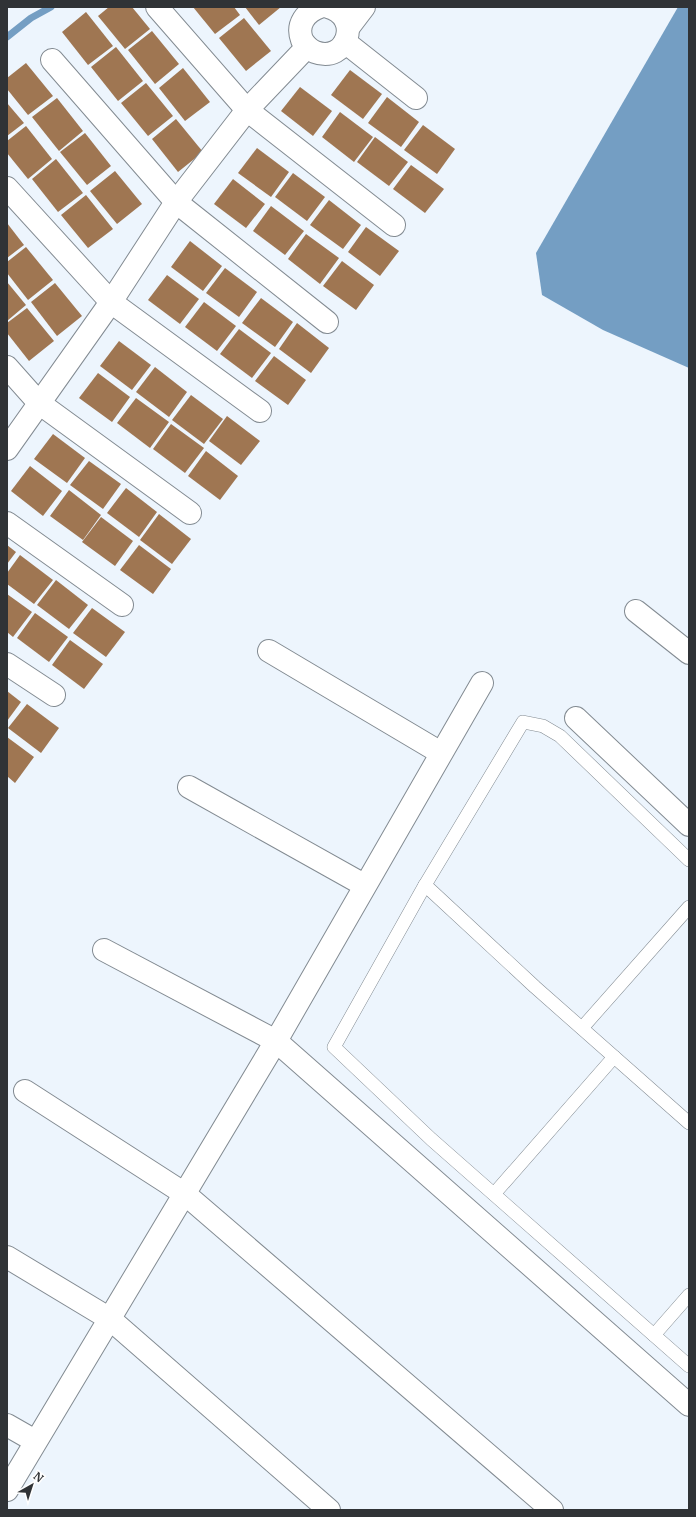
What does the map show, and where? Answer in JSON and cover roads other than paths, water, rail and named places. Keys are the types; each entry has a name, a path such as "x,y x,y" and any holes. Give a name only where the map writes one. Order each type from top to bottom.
{"street":[{"path":"157,7 247,110 394,225"},
{"path":"364,7 346,35 334,52 320,54 307,47 302,40 300,26 308,13 322,7 336,10 346,20 346,35 416,98"},
{"path":"7,449 111,302 176,202 247,110 307,47"},
{"path":"52,60 176,202 327,322"},
{"path":"7,188 111,302 260,411"},
{"path":"7,367 39,402 190,513"},
{"path":"7,523 122,605"},
{"path":"636,611 689,653"},
{"path":"269,651 441,753"},
{"path":"7,664 54,695"},
{"path":"7,1490 276,1041 364,885 482,683"},
{"path":"576,718 689,825"},
{"path":"189,787 364,885"},
{"path":"104,950 276,1041 689,1405"},
{"path":"25,1091 185,1194 552,1510"},
{"path":"7,1257 110,1319 329,1510"},
{"path":"7,1425 36,1442"}],"lane":[{"path":"689,860 560,736 543,726 523,722 425,884 334,1047 431,1139 689,1366"},
{"path":"425,884 535,987 689,1123"},
{"path":"582,1028 689,907"},
{"path":"494,1194 614,1057"},
{"path":"654,1335 689,1295"}],"water":[{"path":"678,7 689,7 689,368 603,330 542,295 536,253"}],"waterway":[{"path":"7,37 31,18 51,7"}]}
